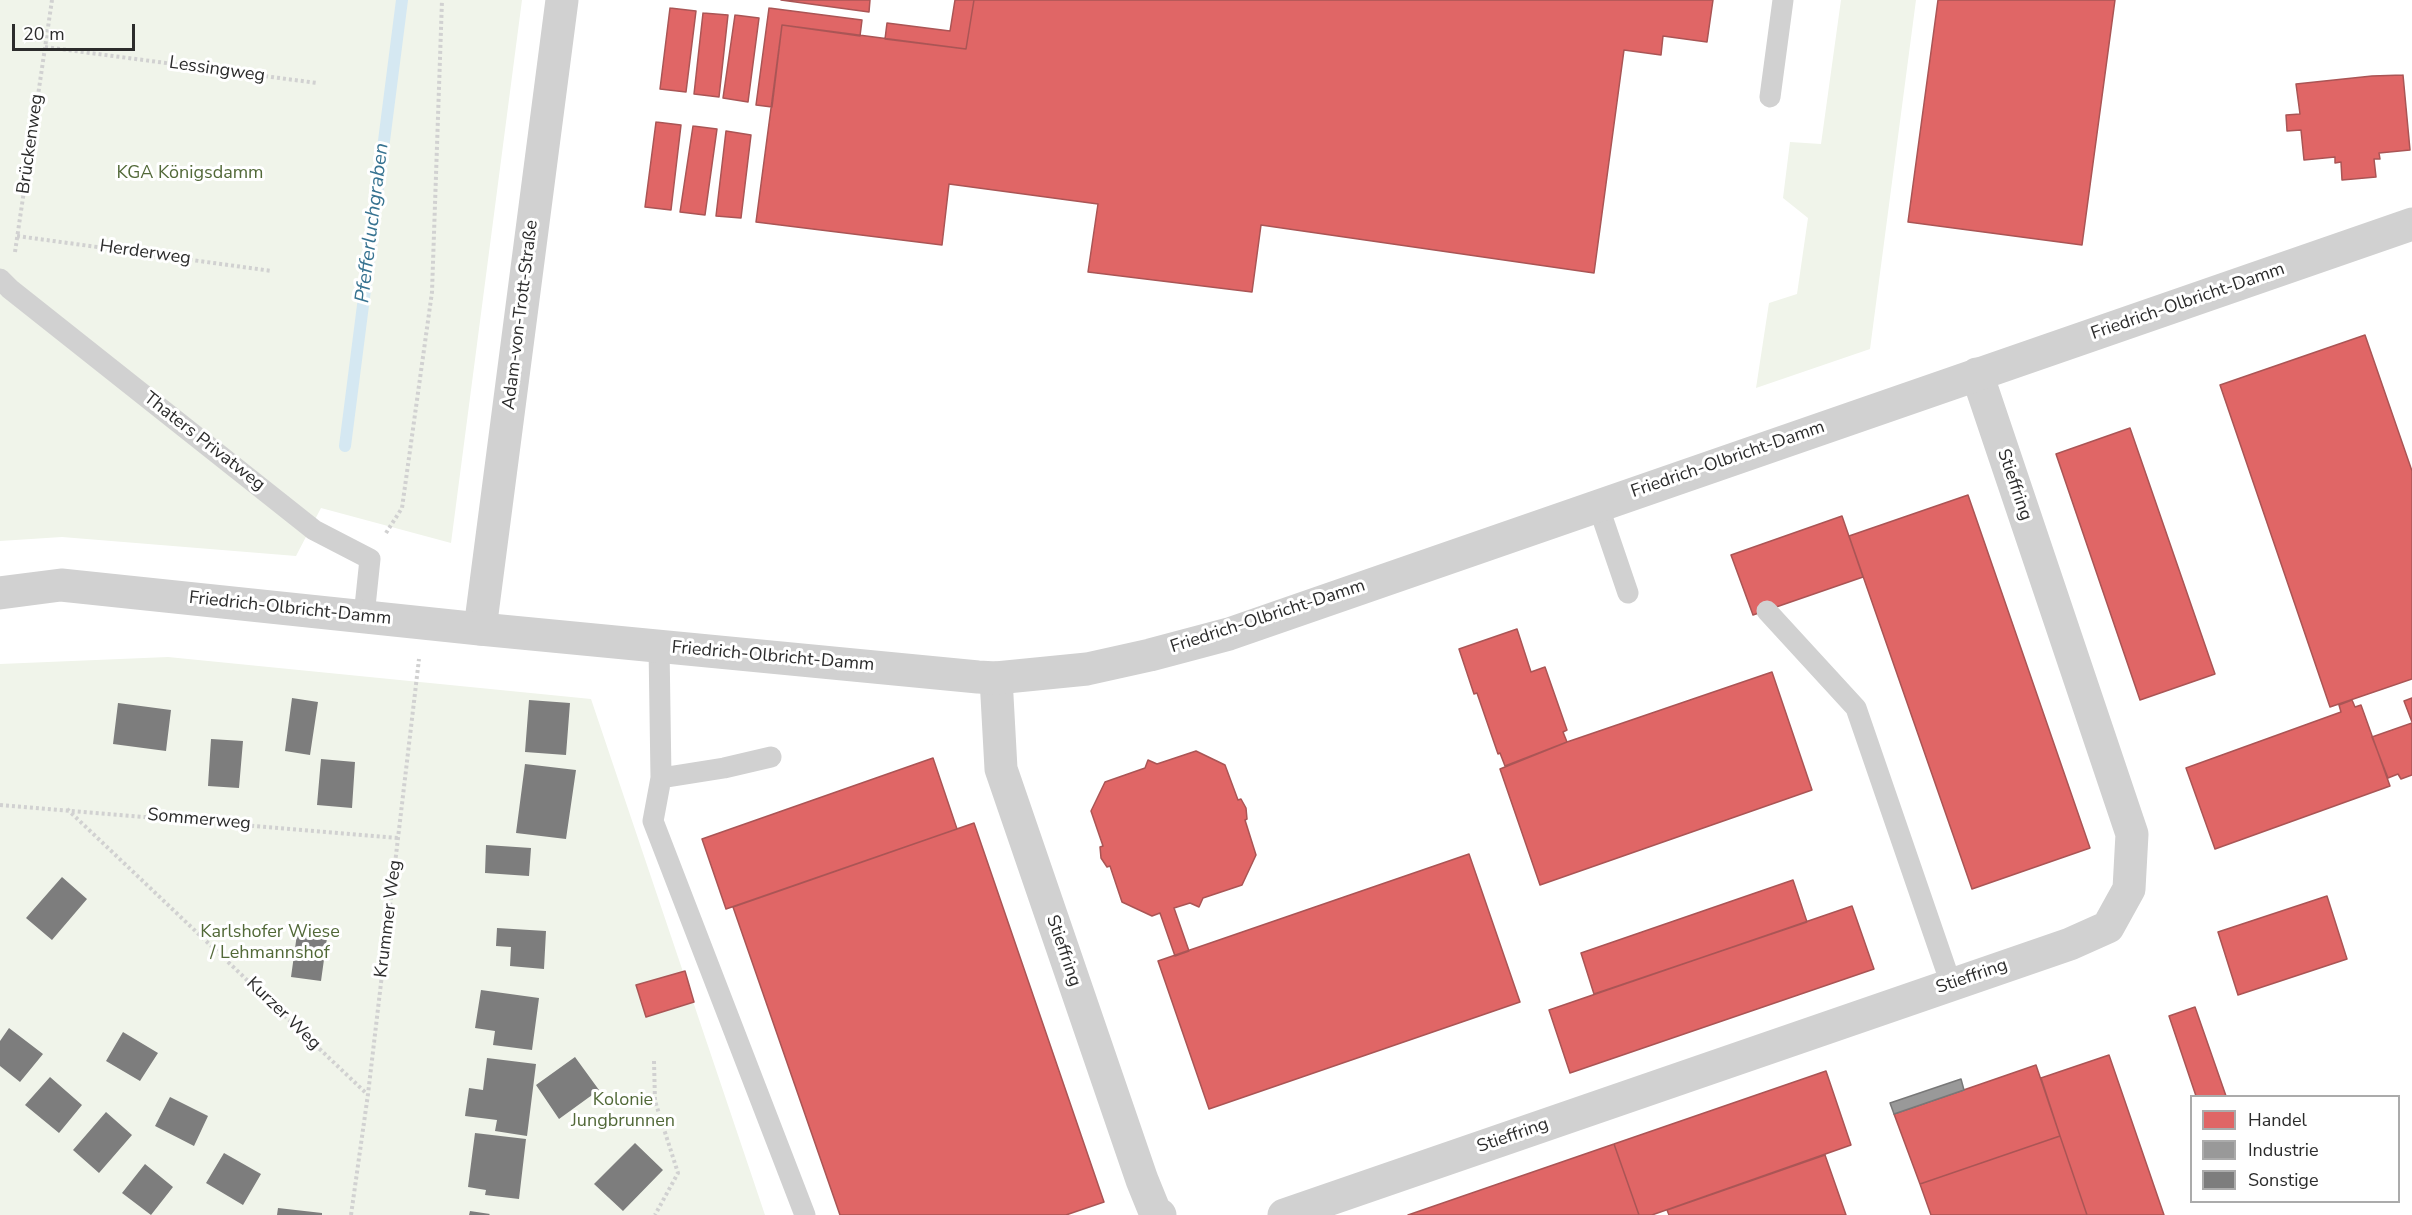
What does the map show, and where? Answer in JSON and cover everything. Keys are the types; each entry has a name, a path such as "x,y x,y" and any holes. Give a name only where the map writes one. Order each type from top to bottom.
{"street":[{"name":"Adam-von-Trott-Straße","path":"480,629 562,0"},
{"name":"Friedrich-Olbricht-Damm","path":"0,593 62,585 480,629 996,678 1087,669 1229,634 2412,224"},
{"name":"Stieffring","path":"1284,1215 2070,944 2108,927 2130,889 2132,834 1977,374"},
{"name":"Stieffring","path":"996,678 1001,769 1154,1214"}],"lane":[{"path":"1770,97 1783,0"},
{"name":"Thaters Privatweg","path":"5,284 314,530 370,559"},
{"path":"1598,505 1628,593"},
{"path":"364,616 370,559"},
{"path":"1767,611 1856,708 1951,984"},
{"path":"658,646 661,778 653,821 805,1215"},
{"path":"661,778 724,768 771,757"}],"path":[{"name":"Brückenweg","path":"5,284 17,236 52,0"},
{"path":"370,559 402,508 432,292 442,0"},
{"name":"Lessingweg","path":"45,47 317,83"},
{"name":"Herderweg","path":"17,236 272,271"},
{"name":"Krummer Weg","path":"351,1215 368,1094 423,623"},
{"name":"Sommerweg","path":"0,805 398,838"},
{"name":"Kurzer Weg","path":"67,809 368,1094"},
{"path":"654,1061 655,1101 678,1173 655,1215"}],"green space":[{"name":"KGA Königsdamm","path":"0,0 522,0 451,543 321,508 296,556 62,537 0,541"},
{"path":"1841,0 1916,0 1870,349 1756,388 1769,303 1797,294 1808,218 1783,198 1790,142 1821,144"},
{"name":"Karlshofer Wiese / Lehmannshof","path":"168,657 591,699 765,1215 0,1215 0,664"}],"building: Handel":[{"path":"781,0 870,0 869,12"},
{"path":"955,0 974,0 966,49 885,39 887,23 950,31"},
{"path":"974,0 1713,0 1707,42 1663,36 1661,55 1624,50 1594,273 1261,225 1252,292 1088,272 1098,204 949,184 942,245 756,222 782,25 966,49"},
{"path":"1938,0 2115,0 2082,245 1908,222"},
{"path":"670,8 696,11 686,92 660,89"},
{"path":"769,8 862,20 860,36 782,25 772,107 756,105"},
{"path":"703,13 728,15 719,97 694,94"},
{"path":"735,15 759,18 748,102 723,98"},
{"path":"2403,75 2410,150 2379,153 2380,159 2374,159 2376,177 2342,180 2341,162 2335,163 2335,157 2304,160 2301,130 2287,131 2286,115 2300,114 2296,84"},
{"path":"656,122 681,125 671,210 645,207"},
{"path":"693,126 717,129 705,215 680,212"},
{"path":"726,131 751,135 741,218 716,216"},
{"path":"2365,335 2412,471 2412,679 2330,707 2220,385"},
{"path":"2130,428 2215,674 2140,700 2056,454"},
{"path":"1968,495 2090,848 1972,889 1849,536"},
{"path":"1842,516 1863,577 1753,615 1731,555"},
{"path":"1517,629 1531,672 1545,667 1567,730 1563,732 1567,742 1505,766 1500,753 1498,754 1477,693 1474,694 1459,649"},
{"path":"1772,672 1812,790 1540,885 1500,769 1567,742"},
{"path":"2412,698 2412,722 2404,701"},
{"path":"2352,700 2355,707 2361,705 2390,786 2215,849 2186,768 2341,712 2339,705"},
{"path":"2412,723 2412,775 2401,779 2398,774 2388,778 2372,737"},
{"path":"1196,751 1225,765 1238,800 1241,799 1246,808 1247,819 1245,820 1256,855 1242,885 1203,898 1199,907 1190,903 1174,908 1189,951 1175,956 1160,913 1152,916 1122,902 1110,866 1107,867 1101,858 1100,847 1103,846 1091,811 1105,782 1145,768 1148,760 1157,764"},
{"path":"933,758 957,829 726,909 702,839"},
{"path":"974,823 1104,1202 1066,1215 840,1215 733,907"},
{"path":"1469,854 1520,1002 1209,1109 1158,961"},
{"path":"1793,880 1807,922 1594,994 1581,953"},
{"path":"2327,896 2347,959 2238,995 2218,932"},
{"path":"1852,906 1874,969 1570,1073 1549,1010"},
{"path":"685,971 694,1002 646,1017 636,985"},
{"path":"2195,1007 2226,1095 2196,1095 2169,1016"},
{"path":"2109,1055 2164,1215 2087,1215 2041,1078"},
{"path":"2036,1065 2060,1136 1920,1184 1894,1114"},
{"path":"1826,1071 1851,1145 1652,1215 1639,1215 1614,1144"},
{"path":"2060,1136 2087,1215 1931,1215 1920,1184"},
{"path":"1614,1144 1639,1215 1408,1215"},
{"path":"1825,1155 1846,1215 1669,1215 1667,1210"}],"building: Industrie":[{"path":"1961,1079 1964,1090 1894,1114 1890,1103"}],"building: Sonstige":[{"path":"292,698 318,702 310,755 285,751"},
{"path":"529,700 570,703 566,755 525,752"},
{"path":"118,703 171,710 166,751 113,744"},
{"path":"211,739 243,741 239,788 208,786"},
{"path":"321,759 355,762 352,808 317,805"},
{"path":"525,764 576,770 566,839 516,833"},
{"path":"486,845 531,848 529,876 485,873"},
{"path":"62,877 87,899 52,940 26,918"},
{"path":"497,928 546,931 544,969 510,966 511,947 496,946"},
{"path":"297,934 327,938 321,981 291,977"},
{"path":"481,990 539,998 532,1050 493,1045 495,1031 475,1028"},
{"path":"9,1028 43,1054 20,1082 0,1066 0,1041"},
{"path":"123,1032 158,1053 140,1081 106,1061"},
{"path":"575,1057 599,1090 559,1119 536,1085"},
{"path":"487,1058 536,1064 527,1136 495,1131 497,1120 465,1116 469,1088 483,1090"},
{"path":"50,1077 82,1105 59,1133 25,1105"},
{"path":"170,1097 208,1116 194,1146 155,1126"},
{"path":"106,1112 132,1135 99,1173 73,1150"},
{"path":"475,1133 526,1139 519,1199 485,1195 486,1190 468,1187"},
{"path":"635,1143 663,1170 623,1211 594,1184"},
{"path":"224,1153 261,1174 243,1205 206,1183"},
{"path":"145,1164 173,1187 151,1215 122,1193"},
{"path":"278,1208 322,1213 322,1215 277,1215"},
{"path":"470,1211 490,1214 469,1215"}],"waterway":[{"name":"Pfefferluchgraben","path":"345,446 402,0"}],"park label":[{"name":"Kolonie Jungbrunnen","path":"623,1111"}]}
